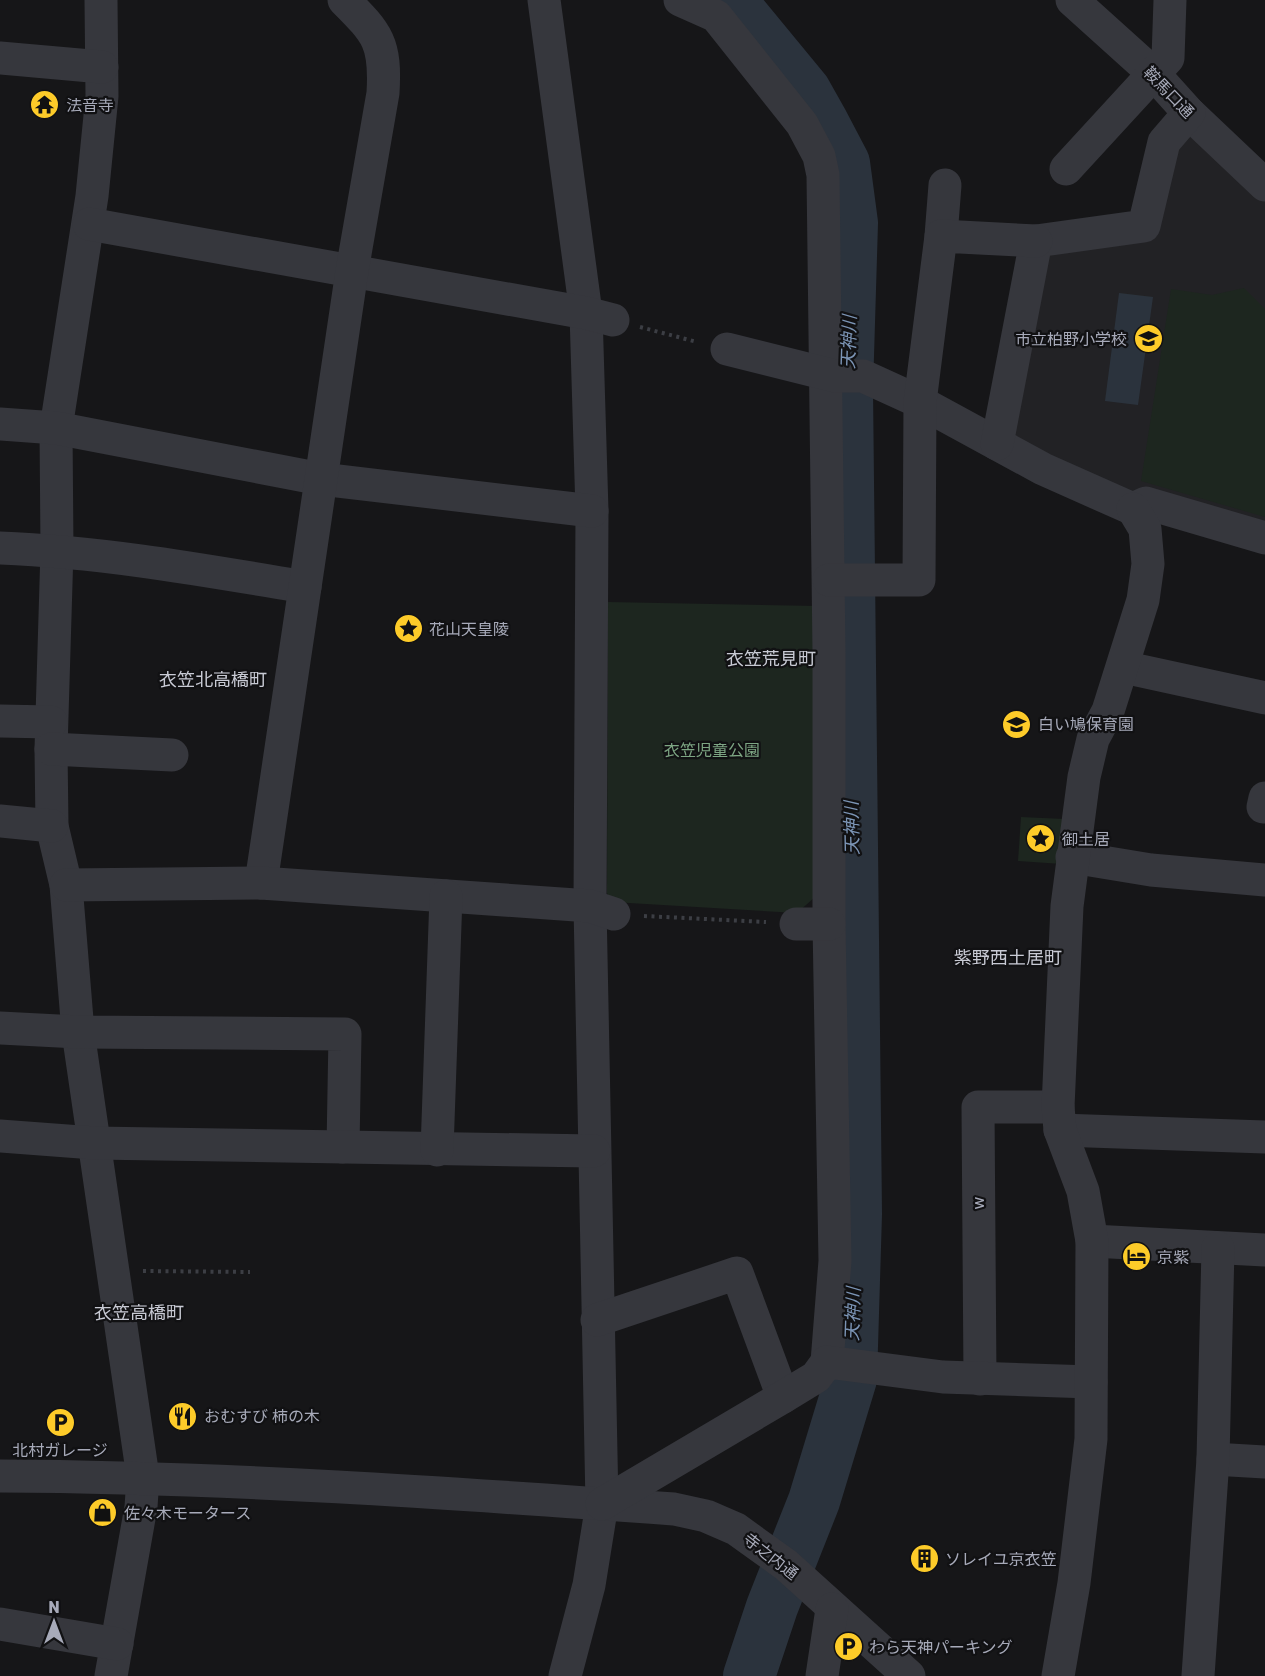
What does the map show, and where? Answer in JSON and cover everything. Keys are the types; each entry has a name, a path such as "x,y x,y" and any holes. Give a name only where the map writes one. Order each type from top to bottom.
{"street":[{"path":"100,0 102,96 89,224 56,428 57,550 51,736 52,826 66,885 78,1032 142,1477 141,1507 111,1676"},
{"path":"261,884 352,271 383,93 385,67 382,48 374,34 344,0"},
{"path":"544,0 599,316 592,511 602,910 594,1151 602,1504 589,1585 565,1676"},
{"path":"680,0 722,6 802,124 819,156 825,201 841,375 844,580 829,924 837,1363"},
{"name":"鞍馬口通","path":"1072,0 1153,73 1189,113 1265,186"},
{"path":"1066,169 1168,58 1170,0"},
{"path":"0,58 102,67"},
{"path":"940,236 1036,242 1144,226 1164,142 1189,113"},
{"path":"844,580 920,580 920,402 945,185"},
{"path":"89,224 599,316"},
{"path":"997,444 1036,242"},
{"path":"727,349 841,375 920,402 1043,469 1133,509 1145,529 1148,564 1143,600 1108,711 1093,739 1084,777 1067,906 1059,1118 1083,1191 1092,1241 1091,1439 1074,1583 1058,1676"},
{"path":"0,424 56,428 321,479 592,511"},
{"path":"1133,509 1146,503 1265,538"},
{"path":"0,548 57,550 136,559 305,587"},
{"path":"1123,667 1265,698"},
{"path":"0,721 51,736 172,755"},
{"path":"0,821 52,826"},
{"path":"1072,857 1151,870 1265,880"},
{"path":"66,885 261,884 446,896 602,910"},
{"path":"437,1150 446,896"},
{"path":"796,924 829,924"},
{"path":"0,1028 78,1032 345,1034 343,1147"},
{"name":"w","path":"980,1379 978,1107 1059,1118"},
{"path":"1059,1118 1265,1137"},
{"path":"0,1136 94,1143 594,1151"},
{"path":"1092,1241 1265,1250"},
{"path":"1198,1676 1213,1459 1218,1248"},
{"path":"597,1320 737,1273 783,1397"},
{"path":"602,1504 837,1363 980,1379 1091,1382"},
{"path":"1213,1459 1265,1462"},
{"name":"寺之内通","path":"0,1476 142,1477 439,1492 674,1509 706,1516 736,1529 766,1551 909,1676"},
{"path":"821,1598 822,1676"},
{"path":"0,1624 117,1644"}],"path":[{"path":"599,316 727,349"},
{"path":"602,910 796,924"},
{"path":"112,1270 250,1272"}],"shaded area":[{"name":"市立柏野小学校","path":"1189,127 1265,201 1265,530 1140,495 1015,440 1010,428 1050,251 1156,235 1170,146"},
{"path":"1119,293 1153,297 1138,405 1105,401"}],"green space":[{"path":"1244,288 1265,309 1265,517 1141,481 1171,289 1212,295"},
{"name":"衣笠児童公園","path":"608,602 818,606 815,897 797,913 612,902 607,893"},
{"path":"1021,817 1064,819 1062,864 1018,861"}],"waterway":[{"name":"天神川","path":"730,0 805,91 823,123 844,163 852,223 847,389 856,1214 851,1379 814,1501 772,1607 749,1676"}],"place":[{"name":"法音寺","path":"45,105"},
{"name":"市立柏野小学校","path":"1148,339"},
{"name":"花山天皇陵","path":"408,629"},
{"name":"白い鳩保育園","path":"1017,724"},
{"name":"御土居","path":"1041,839"},
{"name":"京紫","path":"1136,1257"},
{"name":"おむすび 柿の木","path":"183,1416"},
{"name":"北村ガレージ","path":"60,1422"},
{"name":"佐々木モータース","path":"103,1513"},
{"name":"ソレイユ京衣笠","path":"924,1559"},
{"name":"わら天神パーキング","path":"848,1647"}],"district":[{"name":"衣笠荒見町","path":"771,659"},
{"name":"衣笠北高橋町","path":"213,680"},
{"name":"紫野西土居町","path":"1008,958"},
{"name":"衣笠高橋町","path":"139,1313"}]}
